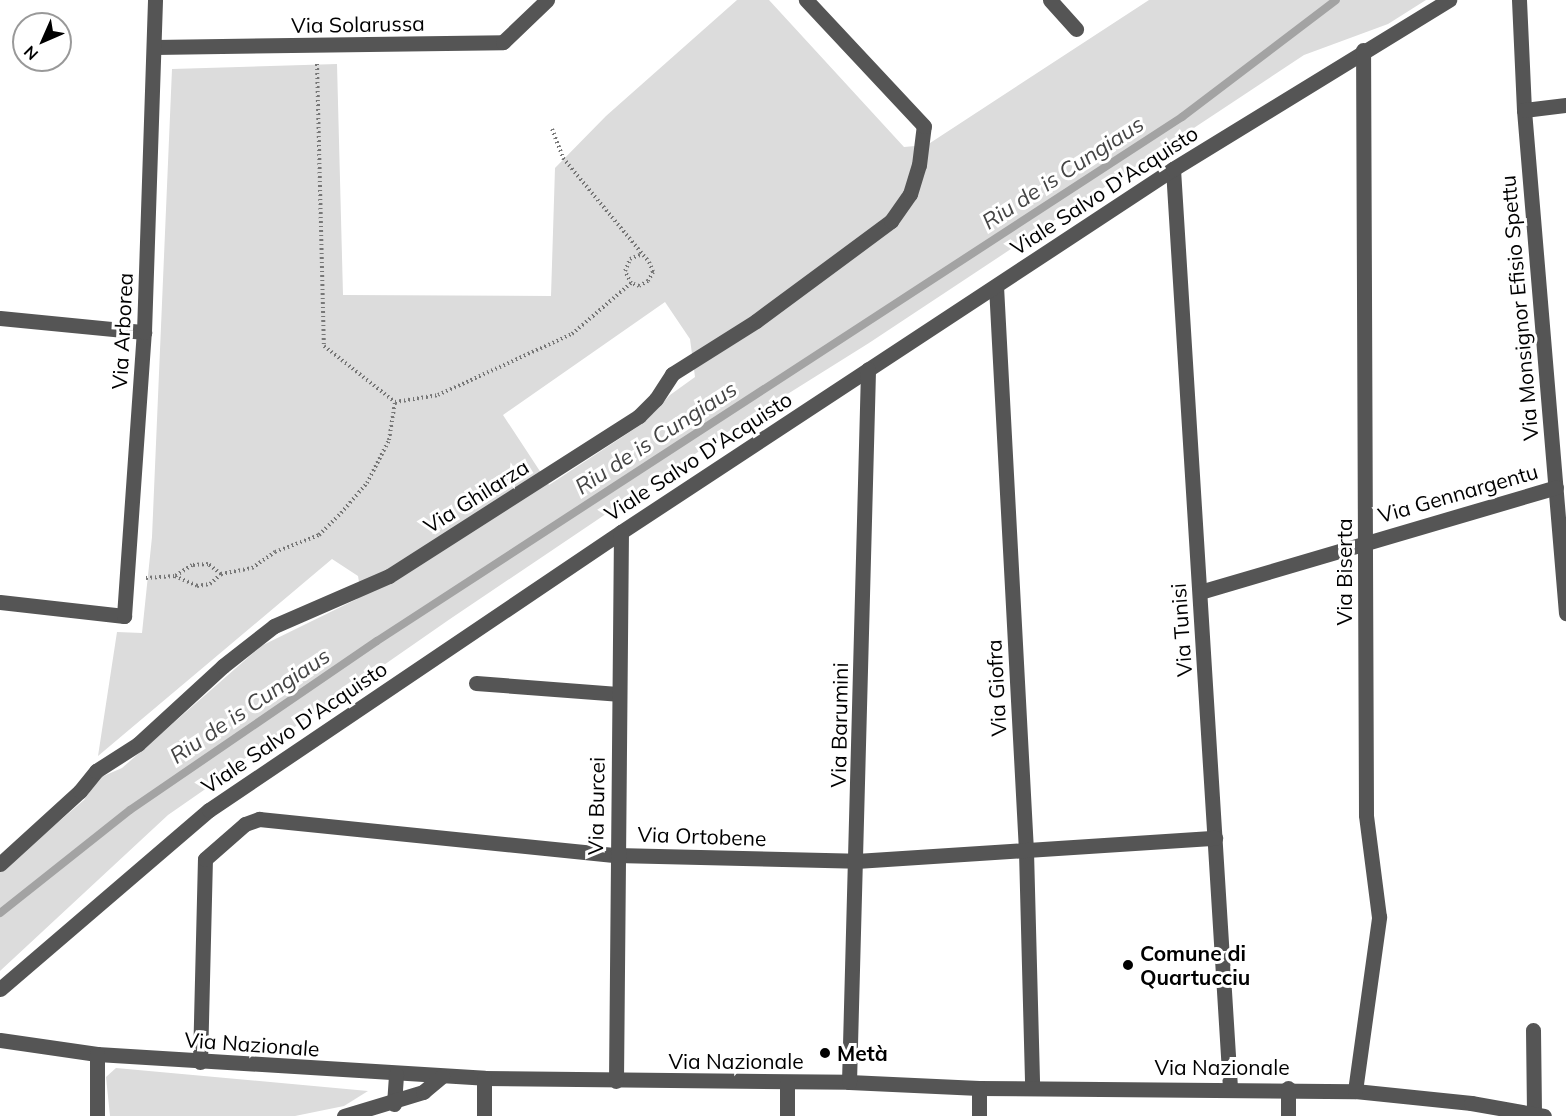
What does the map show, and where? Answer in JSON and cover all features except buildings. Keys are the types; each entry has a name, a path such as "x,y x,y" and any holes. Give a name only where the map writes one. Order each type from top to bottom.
{"street":[{"name":"Via Arborea","path":"0,602 124,616 144,332 155,0"},
{"name":"Via Solarussa","path":"154,47 503,42 547,0"},
{"name":"Via Ghilarza","path":"0,864 80,791 96,771 138,744 223,666 274,626 388,576 639,416 656,399 672,374 756,321 891,221 910,194 919,165 924,126 806,0"},
{"path":"1050,0 1076,29"},
{"name":"Viale Salvo D'Acquisto","path":"0,989 209,810 621,532 1173,169 1363,50 1449,0"},
{"name":"Via Monsignor Efisio Spettu","path":"1519,0 1524,111 1564,565 1566,613"},
{"name":"Via Biserta","path":"1355,1091 1379,916 1366,815 1363,50"},
{"path":"1524,111 1566,105"},
{"name":"Via Tunisi","path":"1173,169 1230,1088"},
{"name":"Via Giofra","path":"996,286 1026,852 1032,1088"},
{"path":"0,318 144,332"},
{"name":"Via Barumini","path":"849,1082 868,369"},
{"name":"Via Gennargentu","path":"1200,592 1365,541 1556,487"},
{"name":"Via Burcei","path":"616,1082 616,855 621,532"},
{"path":"476,683 618,694"},
{"name":"Via Ortobene","path":"200,1062 204,859 245,824 259,819 616,855 856,861 1026,852 1215,838"},
{"path":"1533,1029 1539,1115"},
{"name":"Via Nazionale","path":"0,1040 97,1054 484,1078 616,1082 849,1082 980,1088 1288,1088 1355,1091 1470,1109 1539,1115"},
{"path":"97,1054 97,1116"},
{"path":"394,1104 396,1074"},
{"path":"344,1116 394,1104 423,1092 442,1076"},
{"path":"484,1078 484,1116"},
{"path":"787,1082 788,1116"},
{"path":"979,1116 980,1088"},
{"path":"1288,1088 1288,1116"}],"path":[{"path":"317,45 324,346 395,402 438,395 572,333 631,283"},
{"path":"552,129 563,158 637,244 640,255 653,272 648,281 639,286 631,283 625,272 630,259 640,255"},
{"path":"127,579 175,576 197,586 210,584 221,574 252,568 275,552 319,535 367,483 389,440 395,402"},
{"path":"175,576 192,565 208,564 221,574"}],"shaded area":[{"path":"737,0 769,0 904,147 927,145 1149,0 1426,0 1388,24 1304,55 869,343 738,425 450,619 168,815 0,971 0,872 84,800 99,778 122,768 261,646 357,599 360,588 358,576 332,559 98,756 117,632 142,633 152,537 172,69 337,64 343,295 551,296 555,168 606,116","holes":["665,302 690,339 695,377 670,395 642,424 549,485 503,415"]},
{"path":"116,1068 368,1091 344,1106 295,1116 110,1116 106,1077"}],"waterway":[{"name":"Riu de is Cungiaus","path":"0,913 130,810 377,641 1182,117 1336,0"}],"place":[{"name":"Comune di Quartucciu","path":"1128,965"},
{"name":"Metà","path":"825,1053"}]}
